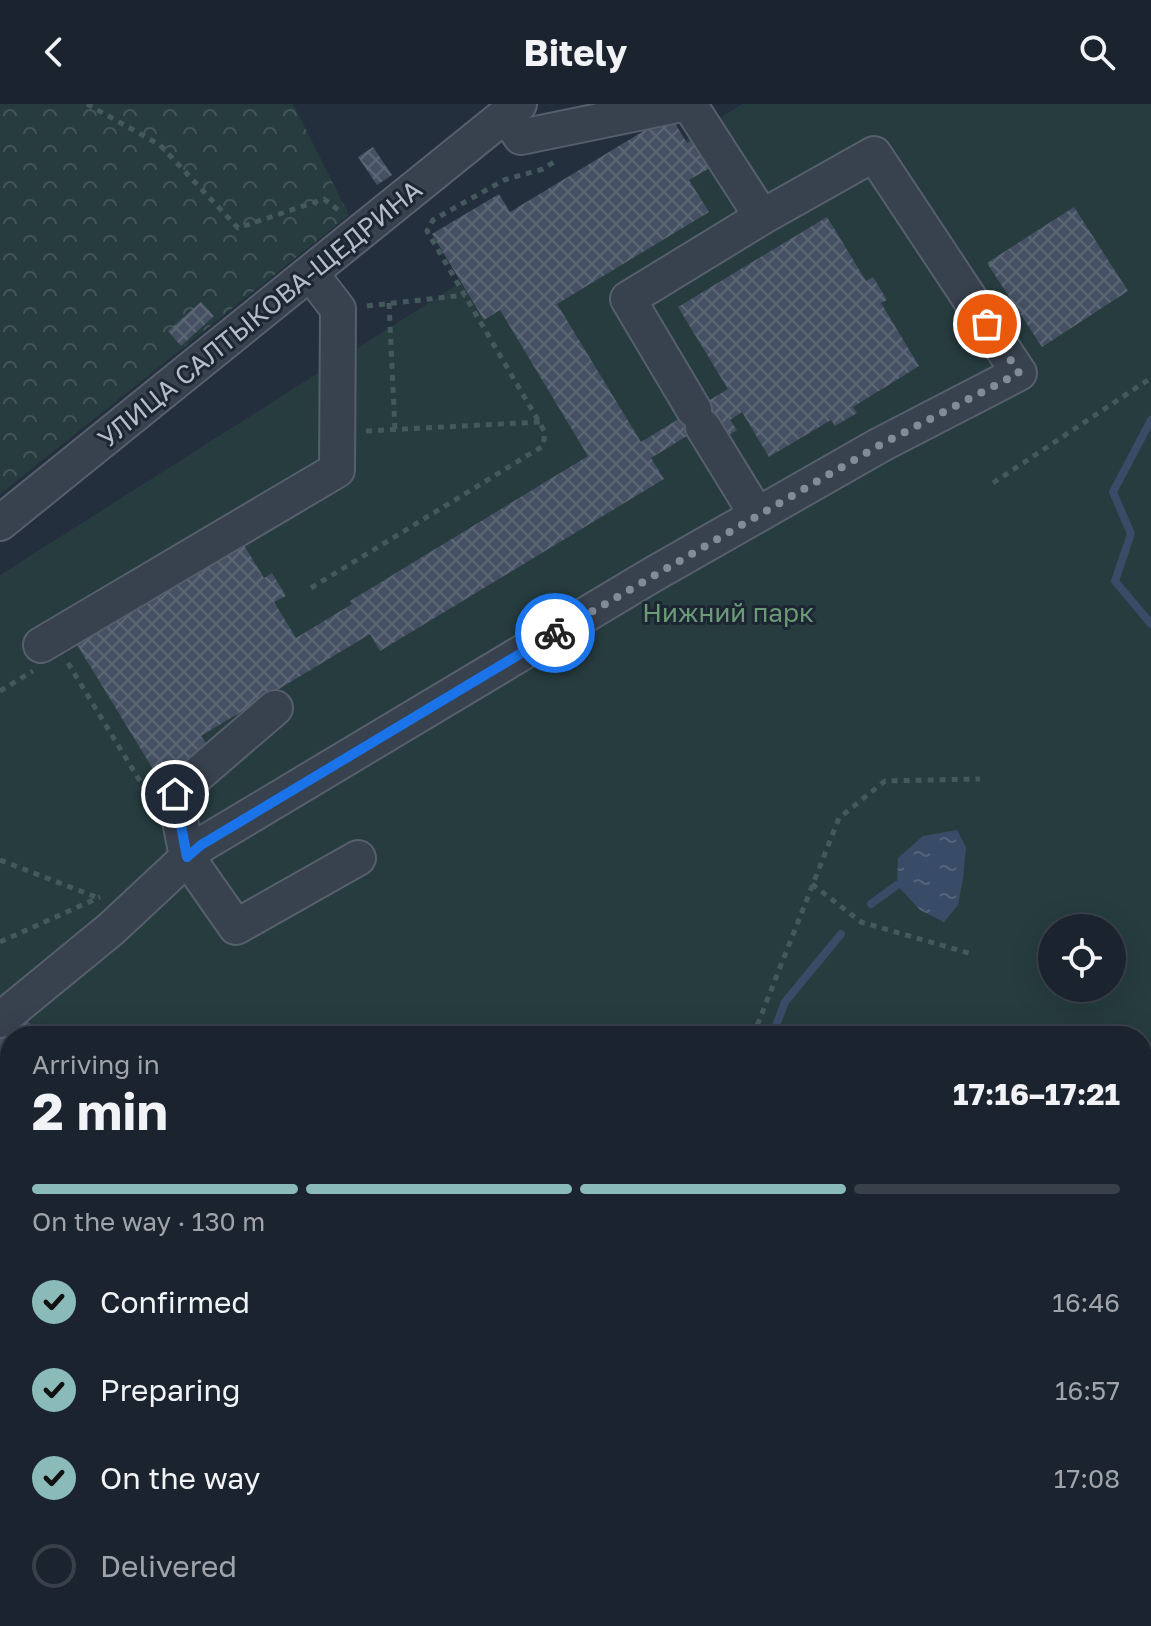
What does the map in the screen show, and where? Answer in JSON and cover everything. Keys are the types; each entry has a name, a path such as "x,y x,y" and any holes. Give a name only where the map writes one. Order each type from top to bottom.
{"street":[{"path":"512,110 521,137 682,104"},
{"path":"689,104 762,217"},
{"name":"УЛИЦА САЛТЫКОВА-ЩЕДРИНА","path":"0,523 512,110"},
{"path":"0,1020 111,929 187,857 214,837 757,515 880,445 1019,373 874,154 762,217 628,299 757,515"},
{"path":"47,642 337,470 338,309 311,274"},
{"path":"275,708 175,794 187,857 236,927 358,858"}],"path":[{"path":"87,104 160,145 238,228 324,199 364,229"},
{"path":"311,588 543,446 545,432 540,422 427,231 433,220 504,180 543,169 564,156 555,130"},
{"path":"465,295 389,303 395,430 540,422"},
{"path":"993,483 1151,378"},
{"path":"47,642 148,793"},
{"path":"757,1026 839,818 885,781 980,779"},
{"path":"0,860 97,898"},
{"path":"812,884 861,922 972,954"},
{"path":"0,942 110,892"}],"green space":[{"path":"0,104 293,104 349,215 0,494"},
{"name":"Нижний парк","path":"742,104 1151,104 1151,1026 0,1026 0,575"}],"water":[{"path":"957,830 966,847 963,878 958,905 944,922 920,910 897,885 898,858 923,836"}],"building":[{"path":"670,115 687,143 696,138 713,166 689,180 709,212 557,304 641,442 728,389 678,307 827,217 866,281 873,277 887,300 881,303 919,366 853,407 857,413 835,426 831,420 769,457 742,412 730,420 737,430 724,438 713,420 651,458 664,479 380,651 370,634 201,736 209,749 159,779 73,638 239,537 264,578 272,573 286,596 274,602 296,638 352,604 350,601 588,456 500,310 484,320 432,234 499,194 510,212"},
{"path":"373,147 392,175 377,185 358,157"},
{"path":"1074,207 1128,291 1042,347 987,263"},
{"path":"201,302 214,316 181,346 168,331"},
{"path":"19,1011 32,1026 1,1026"}],"waterway":[{"path":"1151,420 1113,492 1131,534 1115,581 1151,624"},
{"path":"871,904 897,885"},
{"path":"776,1026 785,1002 841,934"}],"way so far":[{"path":"555,633 880,445 1019,373 987,324"}],"route":[{"path":"175,794 187,857 201,845 555,633"}]}
